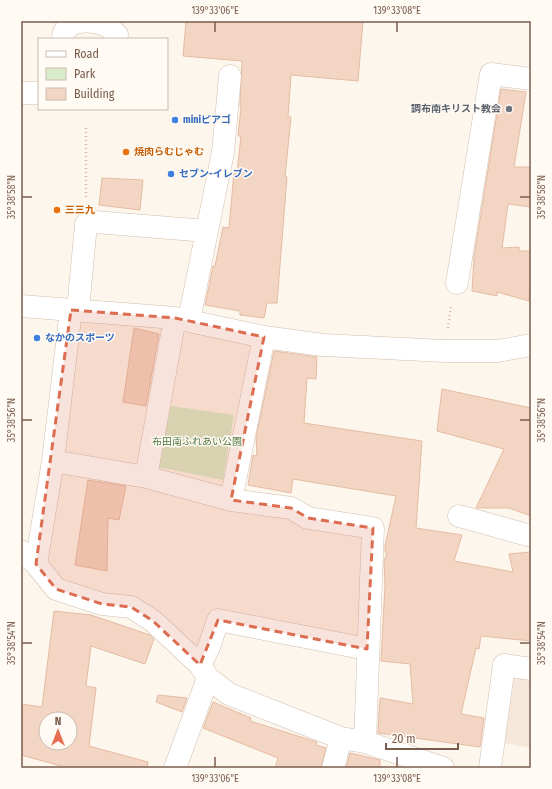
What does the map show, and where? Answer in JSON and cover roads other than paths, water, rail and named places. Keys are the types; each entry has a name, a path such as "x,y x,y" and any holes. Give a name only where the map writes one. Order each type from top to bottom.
{"street":[{"path":"63,38 63,34 66,29 76,22 102,24 116,32"},
{"path":"457,283 491,74 531,79"},
{"path":"146,477 182,319 207,230 223,152 230,76"},
{"path":"21,93 38,92"},
{"path":"207,230 95,222 86,224 53,461 28,558 56,589 102,604 131,607 153,621 204,672 229,694 341,738 365,742 443,768"},
{"path":"21,306 182,319 264,337 322,345 445,351 498,351 531,345"},
{"path":"231,500 264,337"},
{"path":"53,461 146,477 231,500 291,508 308,518 373,528 367,649 365,742"},
{"path":"459,516 531,536"},
{"path":"175,768 218,620 367,649"},
{"path":"490,768 504,665 531,669"},
{"path":"333,768 341,738"}],"place":[{"name":"調布南キリスト教会","path":"509,109"},
{"name":"miniピアゴ","path":"175,120"},
{"name":"焼肉らむじゃむ","path":"126,152"},
{"name":"セブン-イレブン","path":"171,174"},
{"name":"三三九","path":"57,210"},
{"name":"なかのスポーツ","path":"37,338"}],"park label":[{"name":"布田南ふれあい公園","path":"197,442"}]}
